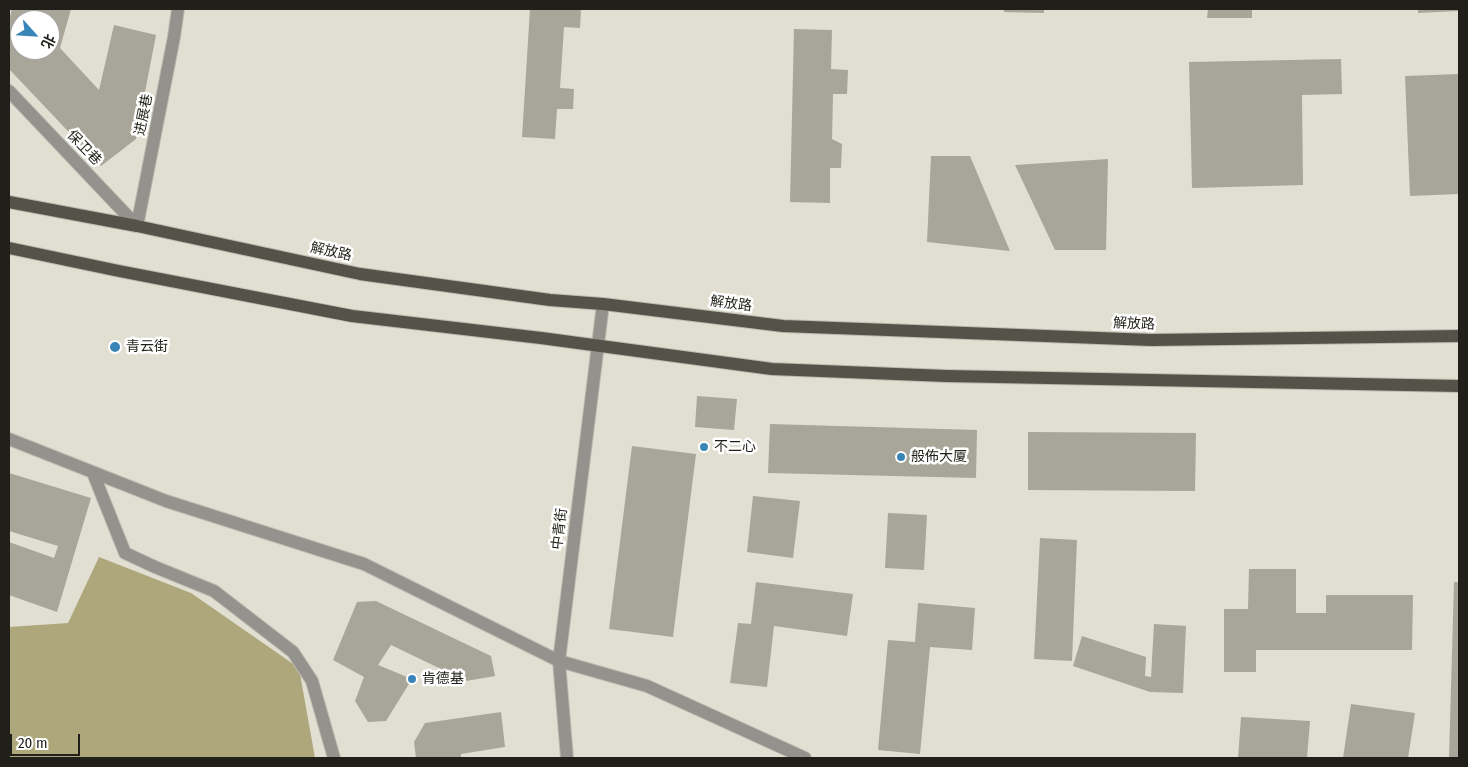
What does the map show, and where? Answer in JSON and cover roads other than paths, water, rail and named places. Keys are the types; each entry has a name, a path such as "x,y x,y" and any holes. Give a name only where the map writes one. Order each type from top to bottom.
{"main road":[{"name":"解放路","path":"9,202 137,226 360,274 550,300 602,304 783,326 1151,340 1459,336"},
{"path":"9,248 352,316 772,369 946,376 1459,386"}],"street":[{"name":"进展巷","path":"137,226 178,9"},
{"name":"保卫巷","path":"9,91 137,226"},
{"name":"中青街","path":"567,758 559,661 602,304"},
{"path":"9,439 166,501 364,564 559,661 647,686 805,758"},
{"path":"93,473 125,553 214,591 293,652 312,681 334,758"}],"place":[{"name":"青云街","path":"115,347"},
{"name":"不二心","path":"704,447"},
{"name":"般佈大厦","path":"901,457"},
{"name":"肯德基","path":"412,679"}]}
